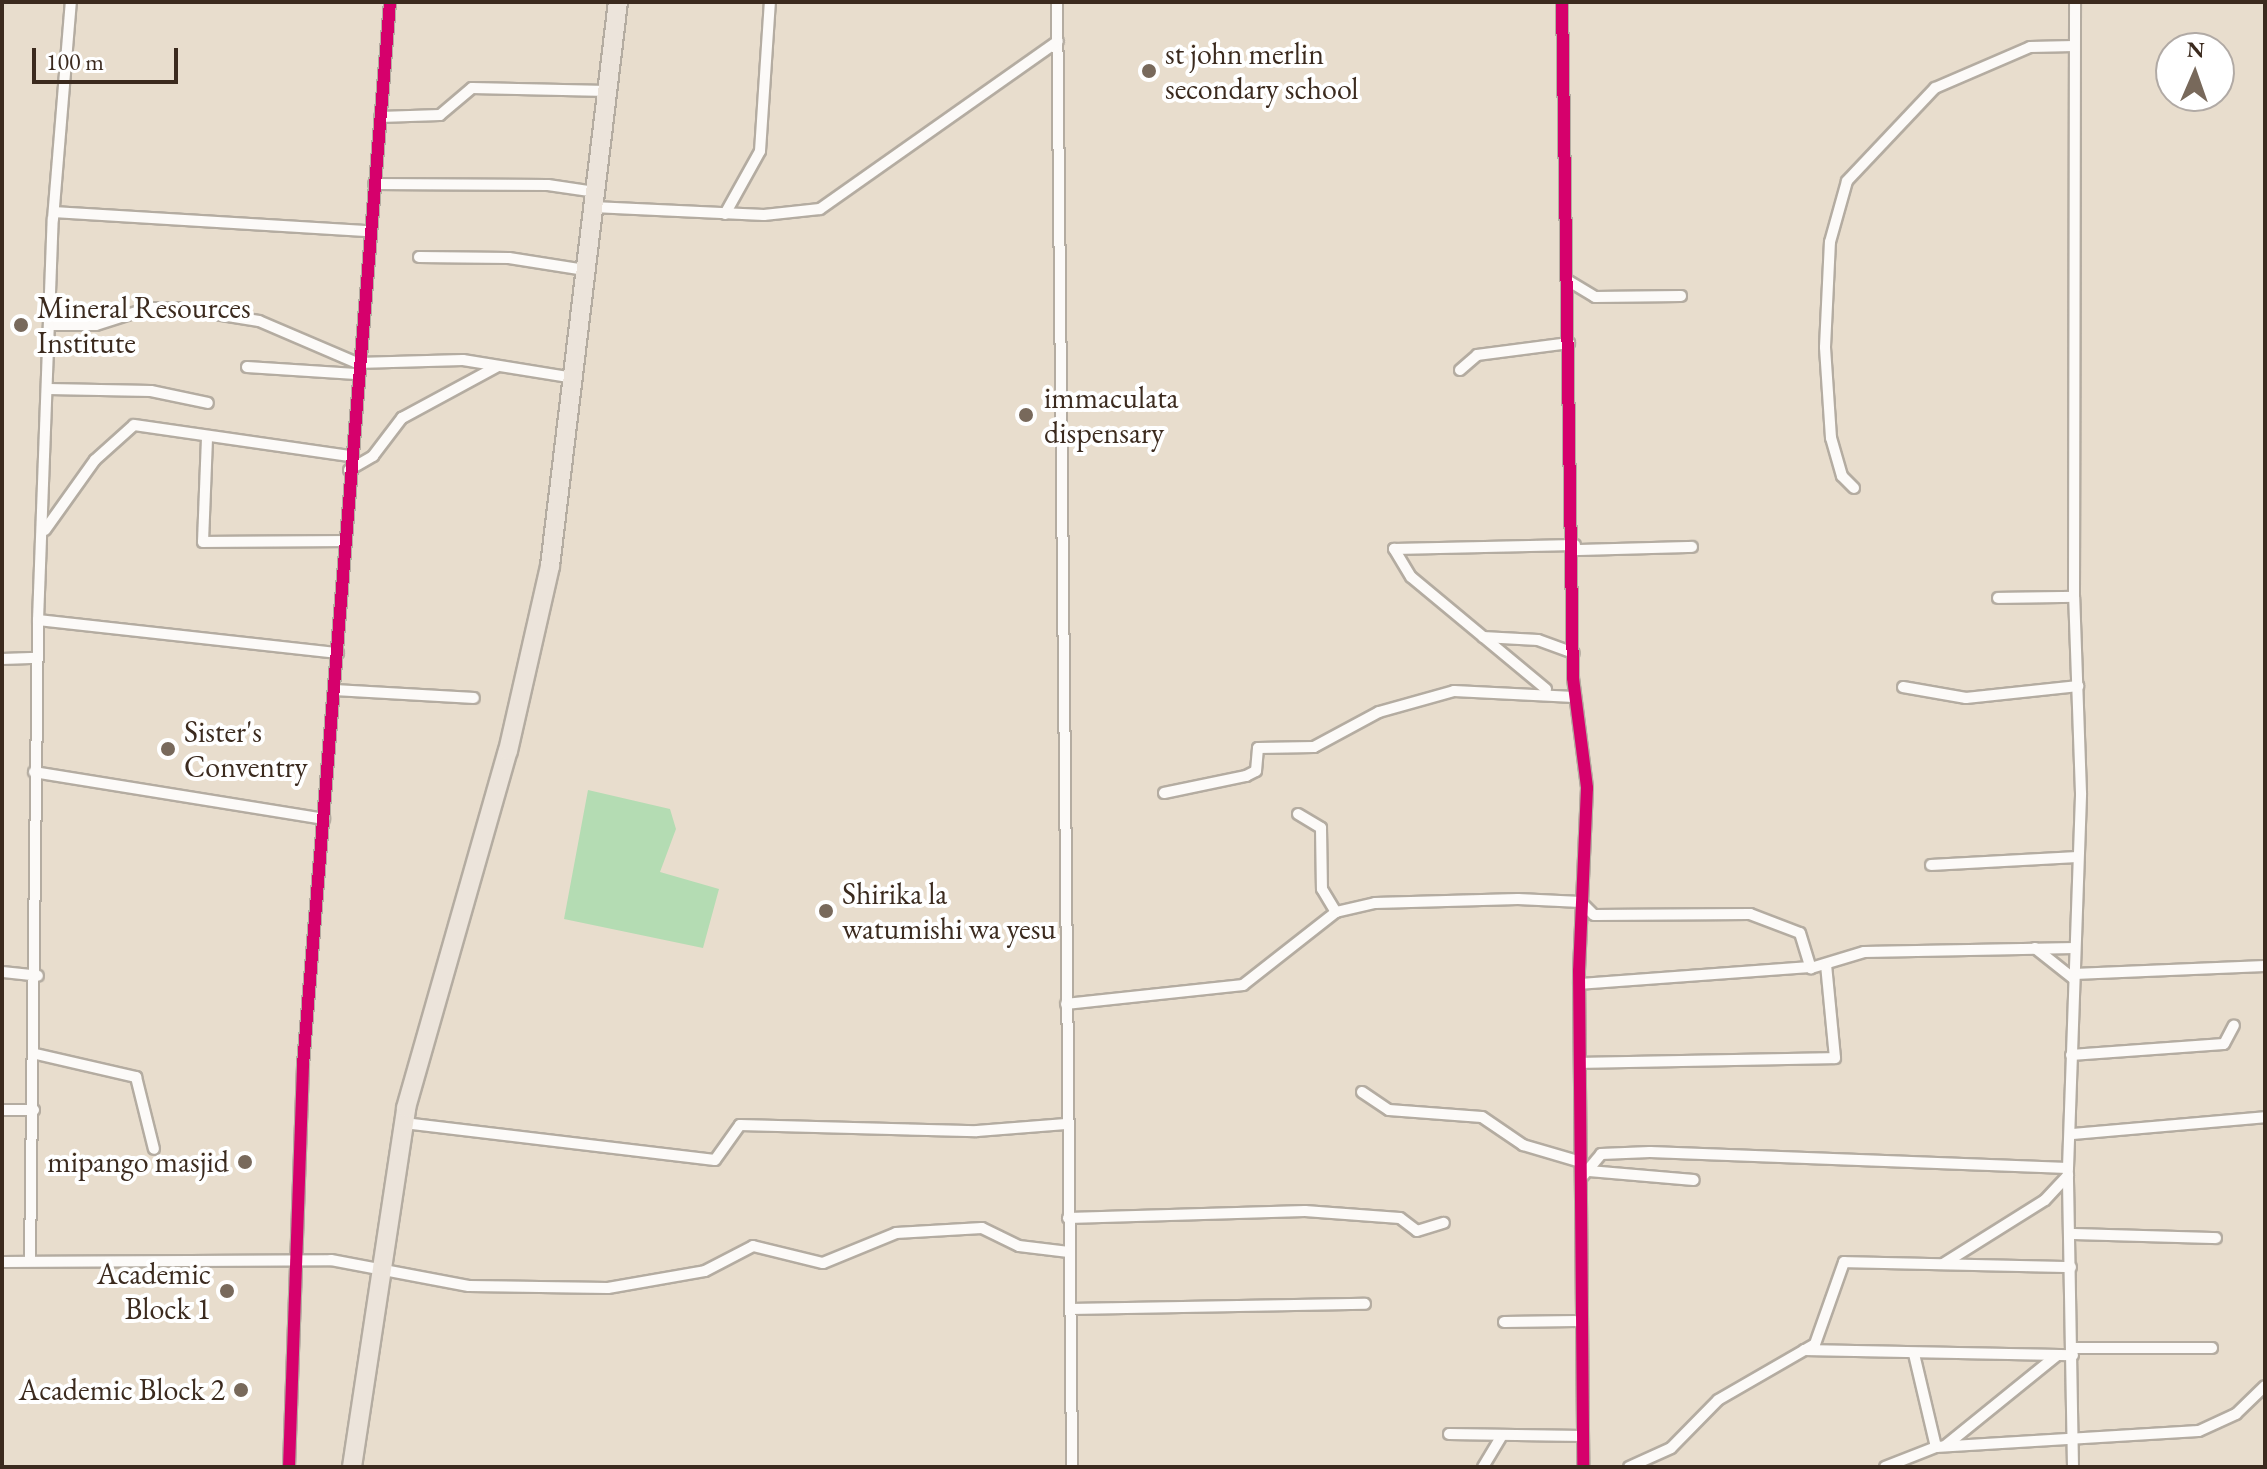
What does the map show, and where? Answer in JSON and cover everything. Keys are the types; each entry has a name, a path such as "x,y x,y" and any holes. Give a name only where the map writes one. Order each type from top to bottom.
{"highway":[{"path":"352,1467 376,1269 404,1123 524,687 550,566 618,2"}],"street":[{"path":"30,1260 38,976 34,772 38,620 44,532 54,212 71,2"},
{"path":"289,1467 294,1260 324,819 368,231 390,2"},
{"path":"725,214 760,151 770,2"},
{"path":"1057,2 1066,1124 1072,1467"},
{"path":"1562,2 1575,547 1574,697 1587,788 1579,984 1581,1162 1585,1174 1581,1321 1583,1467"},
{"path":"2073,1467 2068,1172 2072,1134 2071,1055 2077,857 2075,2"},
{"path":"374,184 548,185 595,200 725,214 820,209 1058,41"},
{"path":"1854,488 1842,476 1831,438 1825,347 1830,242 1847,181 1935,88 2030,47 2074,46"},
{"path":"380,117 440,115 472,88 608,91"},
{"path":"54,212 368,231"},
{"path":"419,257 509,258 585,270"},
{"path":"1567,280 1595,297 1681,296"},
{"path":"52,325 96,325 149,308 178,308 259,321 357,368"},
{"path":"1460,370 1477,355 1569,343"},
{"path":"349,470 373,456 402,418 498,366"},
{"path":"247,367 498,366 574,378"},
{"path":"49,389 151,391 208,403"},
{"path":"44,532 95,460 134,425 207,438 350,456"},
{"path":"207,438 203,542 345,541"},
{"path":"1547,690 1411,577 1394,549 1692,547"},
{"path":"1998,598 2074,597"},
{"path":"38,620 338,653"},
{"path":"1483,637 1538,640 1574,653"},
{"path":"2,659 38,658"},
{"path":"1903,687 1966,698 2078,686"},
{"path":"335,690 474,698"},
{"path":"1164,793 1246,776 1256,771 1258,748 1314,747 1399,705 1454,691 1547,690 1574,697"},
{"path":"34,772 324,819"},
{"path":"1298,814 1321,828 1322,889 1336,912"},
{"path":"1931,865 2077,857"},
{"path":"1066,1004 1243,985 1336,912 1375,903 1581,902 1594,915 1693,910 1772,918 1800,933 1808,967"},
{"path":"2033,947 2074,977 2265,966"},
{"path":"1579,984 1808,967 1864,952 2075,948"},
{"path":"1581,1063 1835,1058 1826,964"},
{"path":"2,972 38,976"},
{"path":"2071,1055 2224,1044 2234,1025"},
{"path":"36,1054 136,1077 154,1149"},
{"path":"1362,1092 1389,1110 1482,1117 1523,1145 1581,1162"},
{"path":"2,1110 34,1110"},
{"path":"2072,1134 2265,1117"},
{"path":"404,1123 710,1160 722,1156 740,1125 977,1131 1066,1124"},
{"path":"1585,1174 1601,1154 1650,1152 2068,1172"},
{"path":"1943,1264 2045,1200 2068,1172"},
{"path":"1585,1174 1694,1180"},
{"path":"1068,1218 1305,1211 1400,1218 1417,1231 1444,1223"},
{"path":"2,1262 294,1260 376,1269 469,1286 608,1288 705,1271 753,1246 823,1263 878,1236 982,1228 1019,1246 1069,1252"},
{"path":"2070,1234 2216,1238"},
{"path":"1629,1467 1671,1448 1701,1412 1824,1336 1830,1289 1844,1262 2071,1267"},
{"path":"1070,1309 1365,1304"},
{"path":"1504,1322 1581,1321"},
{"path":"1804,1350 2056,1356 2073,1352 2212,1348"},
{"path":"1914,1354 1939,1448"},
{"path":"1939,1448 2056,1356"},
{"path":"1885,1467 1939,1448 2199,1431 2236,1414 2265,1386"},
{"path":"1449,1434 1583,1436"},
{"path":"1483,1467 1502,1435"}],"green space":[{"path":"588,790 670,809 676,829 660,872 719,889 703,948 564,919"}],"cycle path":[{"path":"289,1467 303,1065 390,2"},
{"path":"1562,2 1573,678 1587,788 1579,971 1583,1467"}],"place":[{"name":"st john merlin secondary school","path":"1149,71"},
{"name":"Mineral Resources Institute","path":"21,325"},
{"name":"immaculata dispensary","path":"1026,415"},
{"name":"Sister's Conventry","path":"168,749"},
{"name":"Shirika la watumishi wa yesu","path":"826,911"},
{"name":"mipango masjid","path":"245,1162"},
{"name":"Academic Block 1","path":"227,1291"},
{"name":"Academic Block 2","path":"241,1390"}]}
